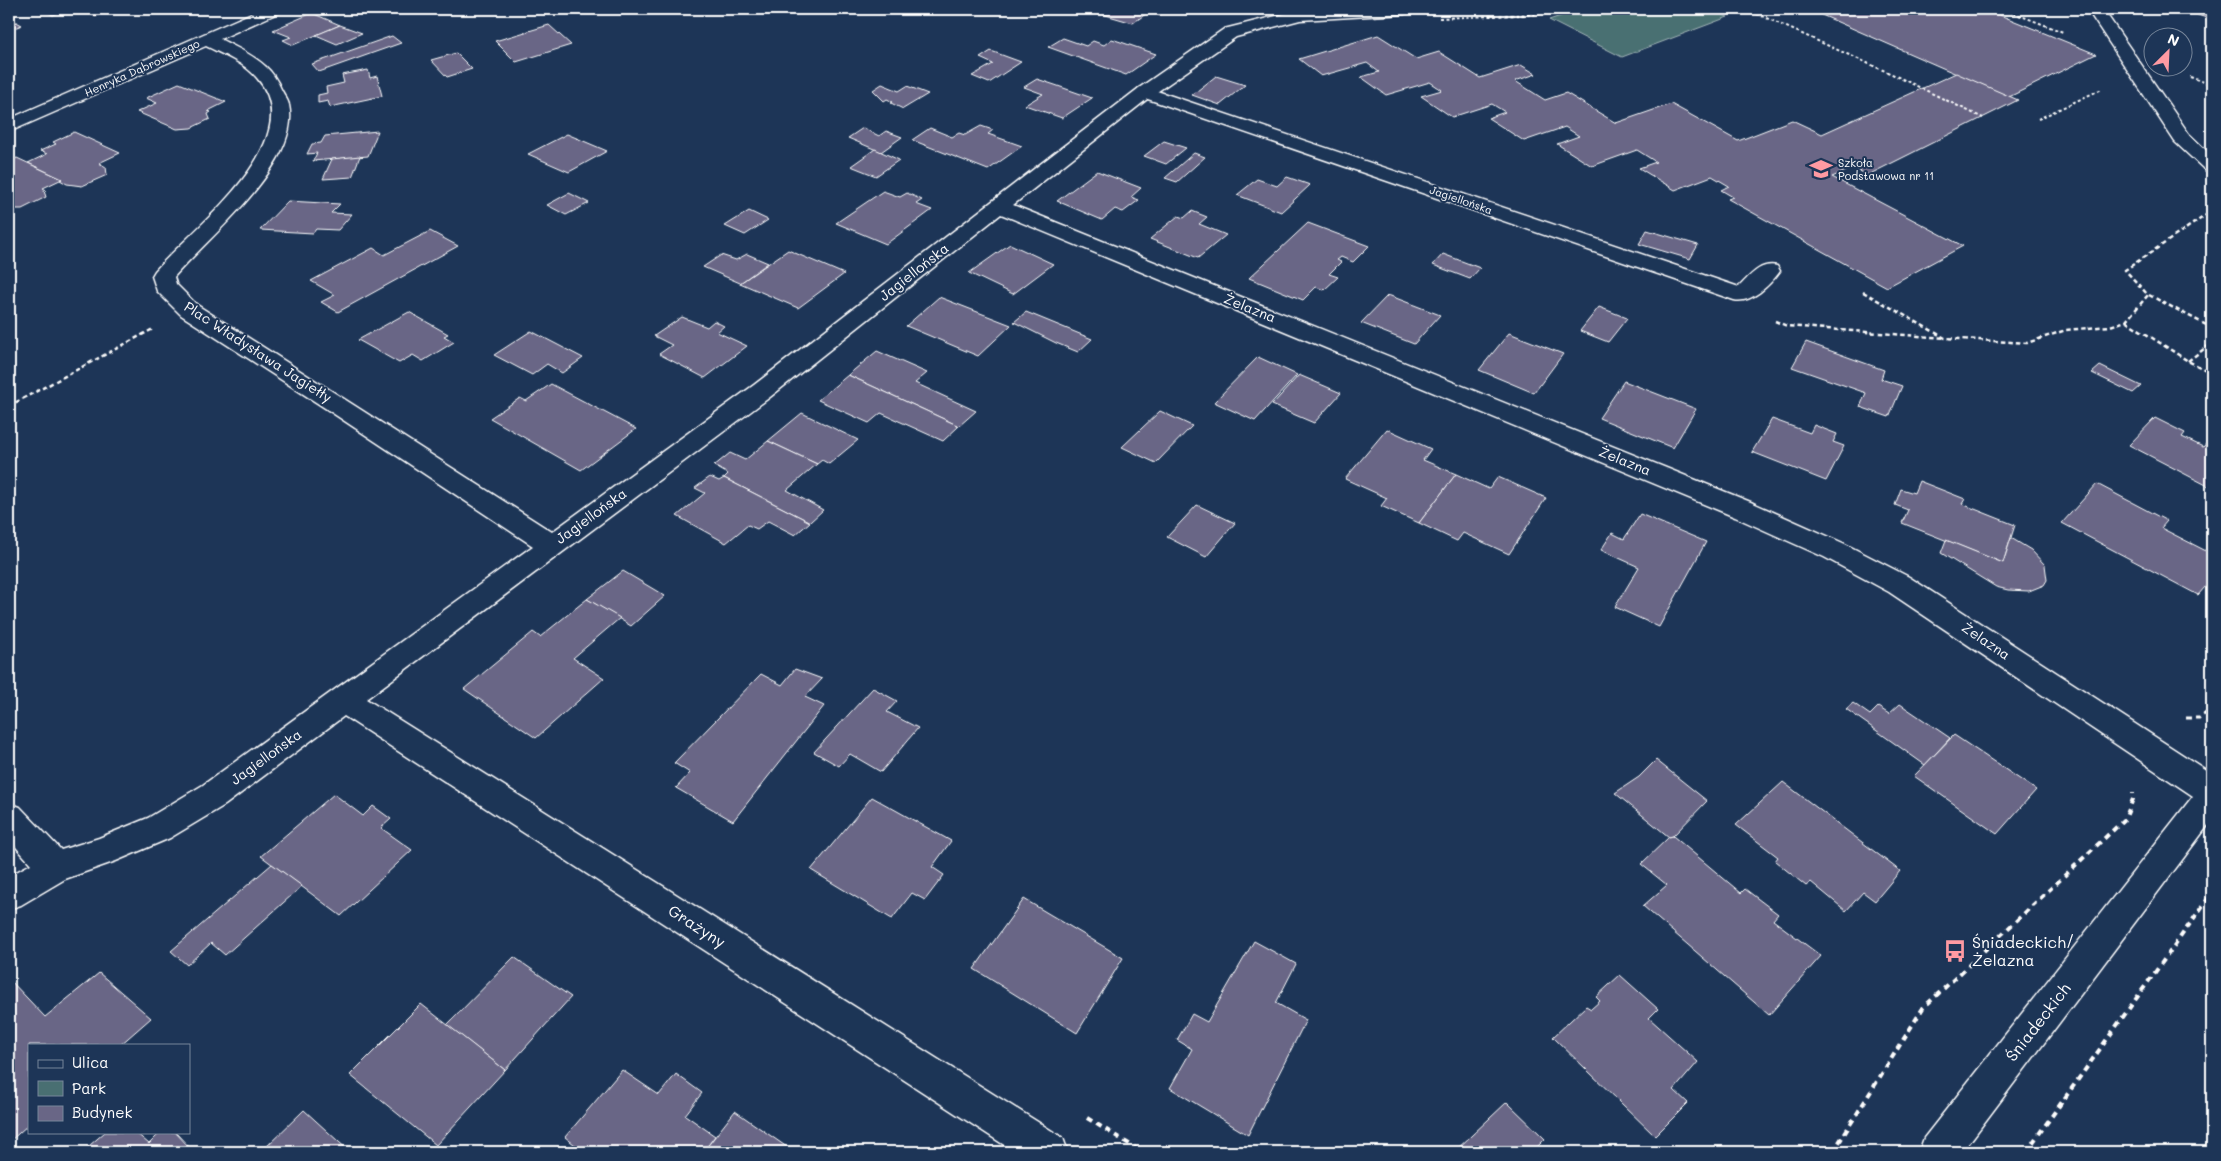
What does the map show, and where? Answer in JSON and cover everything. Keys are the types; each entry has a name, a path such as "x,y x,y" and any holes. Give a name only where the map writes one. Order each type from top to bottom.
{"street":[{"name":"Henryka Dąbrowskiego","path":"9,126 274,9"},
{"name":"Jagiellońska","path":"9,894 55,867 104,851 159,828 214,795 762,391 1145,92 1230,33 1300,15 1404,9"},
{"path":"2095,9 2182,138 2212,166"},
{"name":"Plac Władysława Jagiełły","path":"206,40 250,63 266,77 277,95 280,107 279,129 273,148 261,170 246,189 171,265 163,276 165,286 188,310 334,402 552,545"},
{"name":"Jagiellońska","path":"1145,92 1742,295 1769,271"},
{"name":"Żelazna","path":"998,206 1744,510 1831,548 1885,575 1920,596 2212,791"},
{"name":"Grażyny","path":"344,700 1049,1152"},
{"name":"Śniadeckich","path":"1938,1152 2212,796"},
{"path":"9,817 55,867"}],"path":[{"path":"1746,9 1894,75 1983,118"},
{"path":"2038,119 2109,85"},
{"path":"2212,211 2125,270 2148,295 2212,328"},
{"path":"1863,292 1945,338"},
{"path":"1768,319 1787,326 2028,343 2066,330 2110,326 2126,321 2148,295"},
{"path":"9,406 188,310"},
{"path":"2126,321 2188,361 2212,373"},
{"path":"2188,361 2212,343"},
{"path":"2184,718 2199,718 2212,709"},
{"path":"1834,1152 1923,1008 2125,819 2133,799 2132,786"},
{"path":"2026,1152 2212,893"},
{"path":"1083,1116 1142,1152"}],"green space":[{"path":"1581,9 1710,9 1728,17 1622,57 1549,20"}],"building":[{"path":"41,9 71,9 53,15"},
{"path":"80,9 115,9 95,16"},
{"path":"1085,9 1169,9 1160,15 1150,11 1133,23"},
{"path":"1808,9 1985,9 2096,54 2009,97"},
{"path":"2181,9 2212,9 2212,20"},
{"path":"312,13 340,25 293,45 283,40 291,37 273,30"},
{"path":"9,18 22,25 9,30"},
{"path":"340,25 362,33 337,44 316,35"},
{"path":"549,25 571,45 516,62 495,41"},
{"path":"1378,35 1416,59 1439,52 1480,78 1521,65 1536,74 1515,81 1545,100 1566,93 1616,123 1671,104 1738,141 1792,120 1822,134 1956,73 2018,100 1868,175 1853,168 1832,177 1963,246 1887,287 1728,199 1733,197 1721,190 1729,186 1712,176 1675,190 1639,168 1656,162 1637,150 1592,166 1557,144 1579,136 1565,127 1524,141 1488,118 1505,112 1492,104 1452,117 1421,96 1442,90 1430,82 1386,95 1361,77 1379,72 1367,63 1321,76 1299,59"},
{"path":"392,36 401,43 319,72 312,64"},
{"path":"1063,38 1086,46 1093,41 1104,45 1112,39 1156,54 1126,75 1048,47"},
{"path":"991,51 1021,62 989,83 972,76 993,64 980,58"},
{"path":"456,53 472,69 447,77 431,60"},
{"path":"368,70 370,78 377,76 382,96 330,107 328,101 318,103 318,95 327,93 326,87 344,83 342,75"},
{"path":"1216,76 1245,85 1220,105 1192,95"},
{"path":"1037,79 1092,98 1062,118 1025,105 1043,94 1024,87"},
{"path":"179,83 226,102 208,111 211,112 208,114 210,119 191,128 177,129 137,112 157,103 146,98"},
{"path":"882,84 899,91 907,86 928,94 903,109 887,99 884,101 873,90"},
{"path":"981,126 993,130 988,134 1022,146 988,170 912,140 930,128 952,137 959,133 965,135"},
{"path":"863,128 879,136 886,131 902,137 881,152 848,138"},
{"path":"378,131 368,156 313,161 317,153 307,154 312,144 321,143 325,136"},
{"path":"74,132 120,153 99,163 106,167 107,175 82,186 67,184 60,180 62,179 28,163 47,154 40,151 56,144 53,142"},
{"path":"567,134 607,151 569,172 528,154"},
{"path":"1164,141 1186,148 1166,164 1144,156"},
{"path":"875,149 899,160 876,176 851,166"},
{"path":"1194,153 1205,157 1177,182 1165,178"},
{"path":"360,156 352,177 323,179 332,159"},
{"path":"17,158 62,179 43,188 46,190 44,191 46,197 22,209 9,209 9,161"},
{"path":"1097,171 1141,188 1131,197 1139,200 1123,212 1115,209 1102,220 1057,201"},
{"path":"1287,177 1310,185 1281,212 1237,195 1257,179 1277,186"},
{"path":"883,191 900,197 907,193 922,200 916,204 932,210 886,244 836,223"},
{"path":"569,193 589,203 566,215 547,205"},
{"path":"288,201 340,204 331,213 352,214 338,230 316,229 313,233 260,230"},
{"path":"749,211 768,220 745,235 725,226"},
{"path":"1192,211 1207,217 1199,224 1226,235 1198,258 1150,239 1178,216 1184,218"},
{"path":"1308,223 1369,246 1353,262 1341,257 1337,260 1341,262 1329,274 1338,277 1324,290 1316,287 1303,300 1249,278"},
{"path":"1647,230 1698,245 1690,259 1639,244"},
{"path":"430,231 458,246 338,312 321,302 335,295 311,281 373,248 384,255"},
{"path":"1010,244 1053,264 1013,294 969,273"},
{"path":"788,250 844,274 798,308 740,283"},
{"path":"747,254 768,263 740,283 703,267 721,255 736,260"},
{"path":"1443,254 1480,268 1470,279 1433,265"},
{"path":"1388,295 1440,315 1414,344 1361,323"},
{"path":"939,297 1011,325 978,356 906,326"},
{"path":"1599,307 1627,318 1608,342 1580,331"},
{"path":"409,312 448,334 444,336 454,342 423,361 413,355 399,363 358,340"},
{"path":"1026,312 1092,339 1078,352 1056,343 1014,322"},
{"path":"682,317 707,327 714,321 724,326 717,332 747,346 705,378 659,354 672,345 654,336"},
{"path":"531,331 583,358 562,373 547,364 532,375 494,355"},
{"path":"1509,333 1563,354 1534,393 1479,370"},
{"path":"1806,342 1884,370 1881,379 1902,386 1889,417 1860,407 1866,393 1792,367"},
{"path":"877,351 927,373 915,383 976,411 959,426 848,375"},
{"path":"1258,357 1297,375 1255,421 1214,402"},
{"path":"2100,366 2141,386 2133,393 2092,373"},
{"path":"848,375 959,426 943,441 881,413 869,423 818,400"},
{"path":"1299,375 1341,393 1314,423 1272,405"},
{"path":"1624,381 1696,409 1673,448 1599,418"},
{"path":"551,384 636,429 581,470 490,418 520,398 526,401"},
{"path":"1160,411 1192,426 1156,463 1122,447"},
{"path":"802,413 858,440 829,464 822,460 817,464 768,441"},
{"path":"2155,418 2185,433 2182,437 2203,447 2212,437 2212,488 2129,445"},
{"path":"1772,419 1810,433 1814,425 1837,434 1833,442 1844,446 1826,481 1752,452"},
{"path":"1387,429 1431,449 1423,460 1456,474 1419,523 1381,506 1387,498 1345,479"},
{"path":"768,441 817,464 787,490 823,510 810,522 724,478 728,474 714,466 730,453 745,460"},
{"path":"1456,474 1489,489 1498,477 1546,498 1509,554 1463,533 1457,541 1419,523"},
{"path":"710,477 719,481 724,478 810,522 795,535 768,521 757,529 748,525 726,543 677,516 705,493 695,488"},
{"path":"1919,481 1965,499 1962,504 2015,525 2003,563 1902,523 1908,510 1895,505 1901,489 1914,493"},
{"path":"2097,484 2167,521 2161,528 2212,554 2212,579 2198,595 2062,523"},
{"path":"1197,505 1235,523 1206,557 1167,537"},
{"path":"1640,514 1706,542 1659,627 1615,607 1639,567 1601,550 1612,533 1624,539"},
{"path":"2011,538 2031,550 2045,565 2047,580 2044,585 2029,591 2008,590 1996,587 1941,553 1946,540 2003,563"},
{"path":"623,571 665,596 631,626 587,599"},
{"path":"587,599 620,618 573,658 604,678 536,738 464,689 533,632 540,637"},
{"path":"795,669 822,679 805,697 824,706 733,821 676,788 690,773 674,763 761,674 782,685"},
{"path":"873,688 897,701 887,712 918,728 881,772 850,754 839,766 814,752"},
{"path":"1853,703 1870,715 1878,707 1889,714 1900,704 1950,738 1925,765 1846,709"},
{"path":"1954,735 2036,790 1997,834 1914,776"},
{"path":"1656,760 1707,801 1673,836 1669,837 1615,793 1639,777"},
{"path":"1783,782 1900,871 1875,901 1863,892 1846,911 1811,882 1806,886 1775,861 1778,857 1736,825"},
{"path":"334,794 363,816 373,806 391,819 381,828 412,850 341,916 261,856"},
{"path":"872,797 951,841 932,867 944,875 925,900 912,893 892,919 811,870"},
{"path":"1673,836 1741,893 1745,889 1778,914 1773,920 1821,956 1769,1015 1643,906 1667,885 1641,864 1669,837"},
{"path":"272,864 302,886 225,955 211,943 187,965 171,951"},
{"path":"1024,899 1123,958 1077,1033 974,969"},
{"path":"1254,941 1296,964 1276,1003 1306,1020 1248,1135 1170,1088 1192,1049 1177,1040 1192,1014 1207,1022"},
{"path":"514,957 571,997 505,1070 447,1025"},
{"path":"99,973 151,1018 121,1044 28,1044 28,1125 9,1142 9,979 45,1017"},
{"path":"1620,975 1658,1009 1649,1018 1698,1062 1674,1090 1688,1103 1655,1136 1553,1037 1586,1006 1591,1009 1600,1001 1596,997"},
{"path":"421,1004 505,1070 436,1145 350,1075"},
{"path":"622,1070 659,1095 676,1074 702,1093 685,1115 715,1136 703,1152 584,1152 565,1137"},
{"path":"1507,1102 1545,1139 1535,1149 1538,1152 1454,1152"},
{"path":"304,1110 350,1152 261,1152"},
{"path":"735,1111 794,1152 703,1152"},
{"path":"103,1134 137,1134 149,1144 159,1134 177,1134 191,1149 187,1152 82,1152"}],"place":[{"name":"Szkoła Podstawowa nr 11","path":"1821,169"},
{"name":"Śniadeckich/ Żelazna","path":"1955,951"}]}
